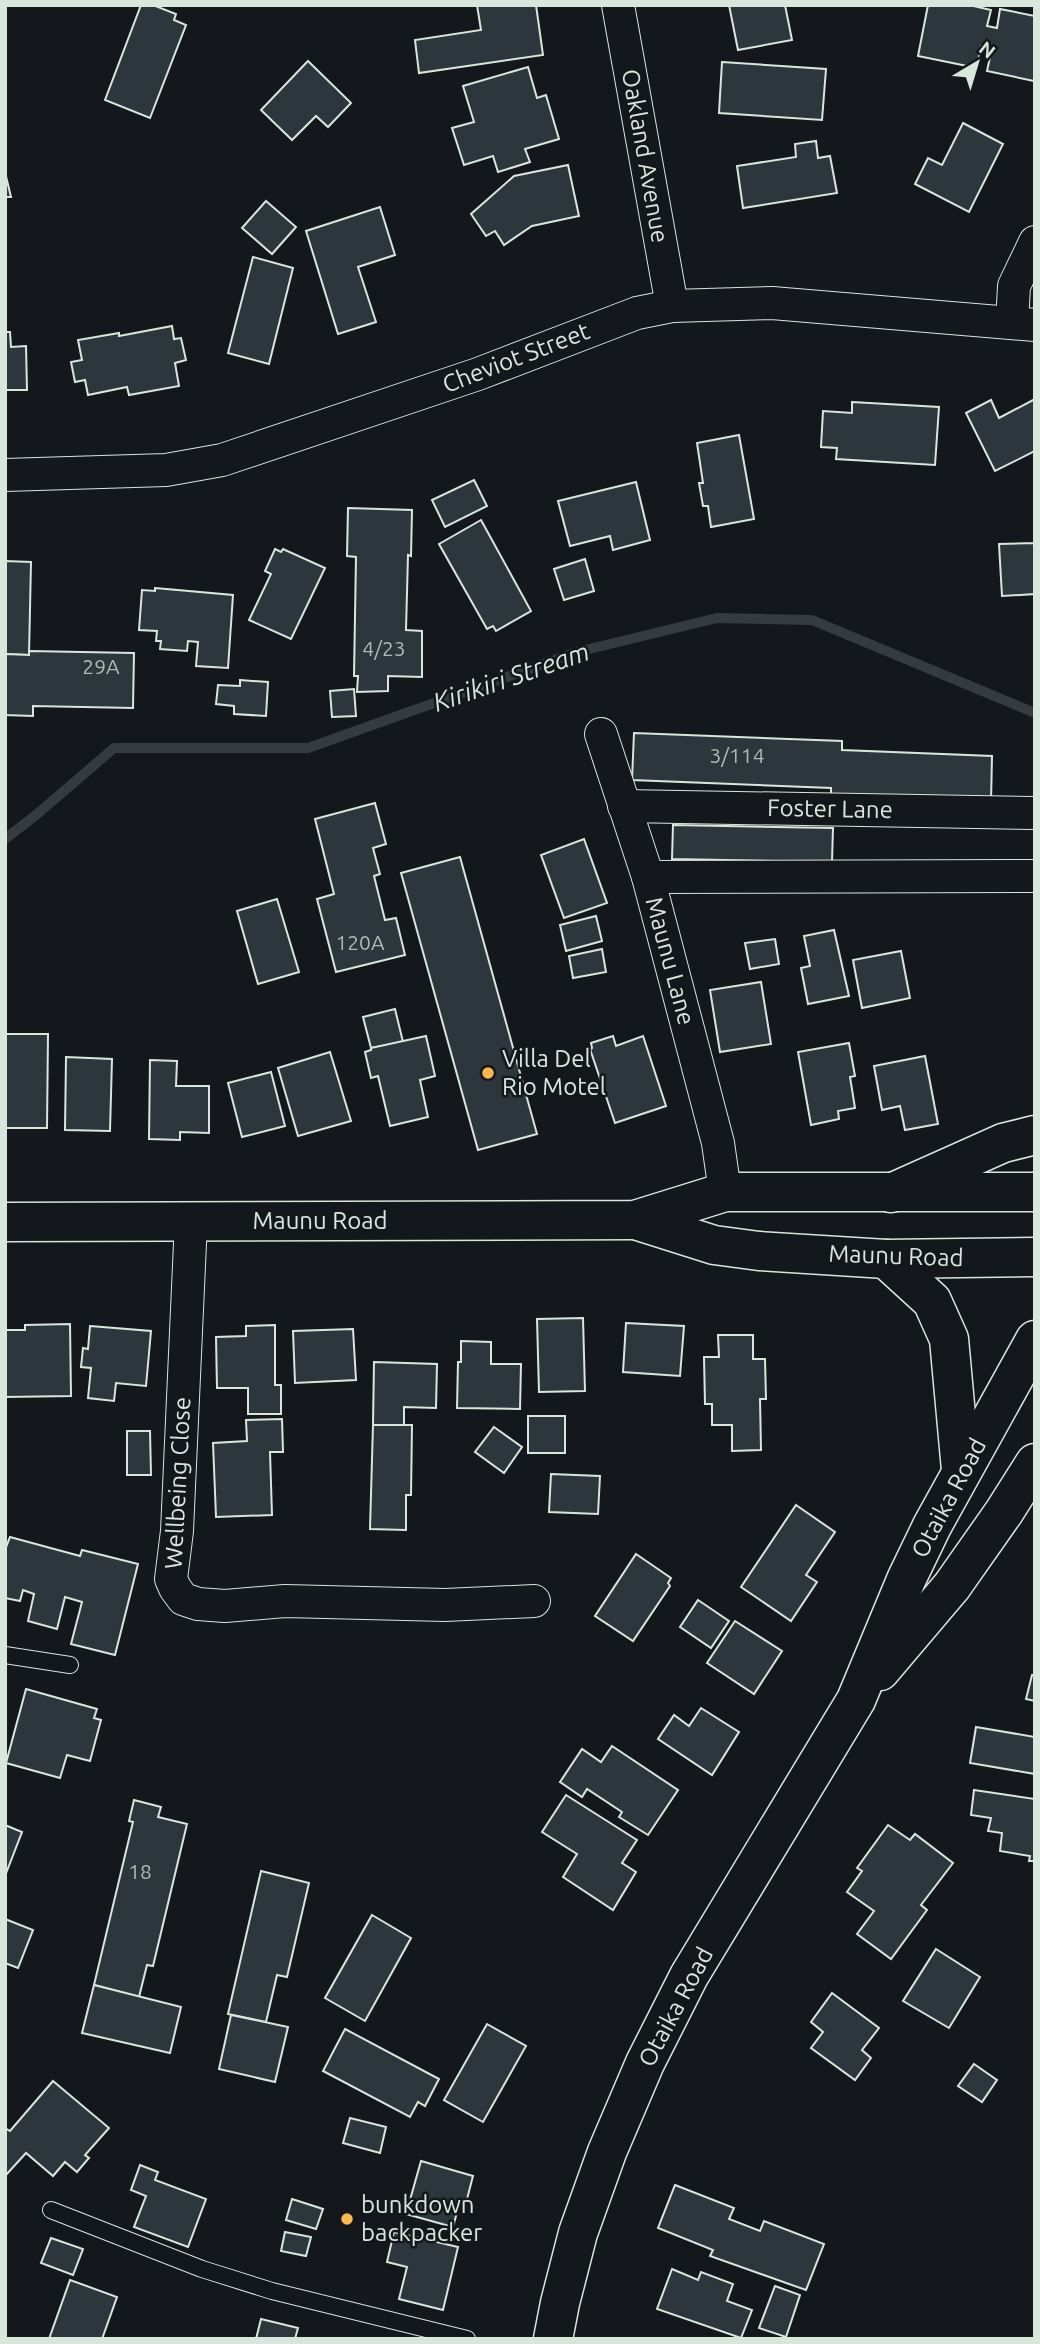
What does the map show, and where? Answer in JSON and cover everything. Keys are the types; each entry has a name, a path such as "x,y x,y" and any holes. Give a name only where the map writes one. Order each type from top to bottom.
{"main road":[{"path":"891,1193 1003,1143 1035,1135"},
{"name":"Maunu Road","path":"5,1222 635,1220 725,1192 1035,1192"},
{"name":"Maunu Road","path":"635,1220 714,1245 759,1251 886,1259 1035,1257"},
{"path":"886,1259 932,1301 949,1339 961,1471"},
{"name":"Otaika Road","path":"553,2339 578,2233 607,2152 646,2063 690,1976 856,1700 906,1580 961,1471 1035,1340"},
{"name":"Otaika Road","path":"856,1700 952,1586 1004,1513 1035,1463"}],"street":[{"name":"Oakland Avenue","path":"618,5 673,306"},
{"path":"1023,324 1014,286 1035,242"},
{"name":"Cheviot Street","path":"5,475 166,470 222,460 478,374 637,313 673,306 772,303 1023,324"},
{"name":"Maunu Lane","path":"601,734 648,877 718,1143 725,1192"},
{"name":"Foster Lane","path":"624,806 1035,813"},
{"path":"648,877 1035,876"},
{"name":"Wellbeing Close","path":"191,1221 177,1531 171,1579 183,1599 211,1606 285,1601 445,1605 534,1601"}],"lane":[{"path":"5,1655 70,1665"},
{"path":"51,2210 202,2269 272,2291 467,2339"}],"building":[{"path":"141,5 153,5 176,14 174,20 186,25 150,118 105,100"},
{"path":"477,5 536,5 543,55 419,73 415,40 481,30"},
{"path":"729,5 785,5 792,40 738,50"},
{"path":"928,5 969,5 991,10 987,26 997,28 1000,9 1035,16 1034,81 987,71 992,48 981,46 977,68 918,56"},
{"path":"308,61 351,103 328,127 316,116 292,140 261,110"},
{"path":"722,62 826,69 822,120 719,113"},
{"path":"528,67 537,98 546,95 559,139 525,149 530,162 498,172 493,156 464,165 452,128 474,122 463,86"},
{"path":"963,123 1003,144 969,212 915,184 928,158 942,165"},
{"path":"816,141 818,158 830,156 837,193 743,208 737,166 796,157 795,144"},
{"path":"568,165 579,216 532,226 504,245 495,231 486,236 471,214 514,176"},
{"path":"5,172 11,197 5,197"},
{"path":"266,201 296,227 272,254 242,228"},
{"path":"380,207 395,255 358,267 376,322 338,334 306,231"},
{"path":"253,257 293,268 269,364 228,353"},
{"path":"172,326 174,339 181,338 186,360 175,363 179,386 129,395 127,387 88,395 85,380 75,382 71,362 82,360 78,340"},
{"path":"5,332 10,332 11,347 26,346 27,390 5,390"},
{"path":"1035,399 1035,451 995,471 966,413 991,400 999,418"},
{"path":"852,402 939,407 935,465 836,459 837,448 821,447 823,411 852,413"},
{"path":"739,435 754,519 711,527 708,506 703,506 699,483 703,483 697,443"},
{"path":"474,480 487,506 445,527 432,500"},
{"path":"636,482 650,540 613,550 610,536 570,546 558,501"},
{"path":"348,508 412,510 406,630 422,631 422,677 388,676 388,691 357,692 358,676 354,676 356,557 347,556"},
{"path":"481,520 531,611 496,631 493,626 487,629 439,544"},
{"path":"1034,525 1035,594 1002,596 999,544 1034,543"},
{"path":"275,549 281,552 283,549 325,568 291,639 249,620 271,574 265,571"},
{"path":"585,559 594,591 564,600 554,569"},
{"path":"5,561 31,562 29,655 5,654"},
{"path":"155,588 233,595 228,668 196,666 198,642 188,641 187,651 160,649 161,641 156,641 157,631 139,630 142,590 155,591"},
{"path":"29,651 134,653 133,708 33,706 33,716 5,715 5,654 29,655"},
{"path":"240,680 268,682 266,716 234,714 234,706 216,704 218,685 240,686"},
{"path":"354,689 356,716 332,717 330,691"},
{"path":"634,733 842,741 842,750 992,756 991,802 831,795 831,788 632,780"},
{"path":"375,803 386,844 373,848 380,874 374,876 385,920 396,918 405,955 336,972 317,899 334,894 315,819"},
{"path":"673,825 833,828 832,862 672,859"},
{"path":"584,839 607,903 564,918 541,855"},
{"path":"460,857 537,1134 478,1150 401,873"},
{"path":"277,899 299,972 258,984 237,911"},
{"path":"596,916 602,941 566,951 560,925"},
{"path":"834,930 849,996 808,1004 801,968 810,966 804,936"},
{"path":"775,939 779,964 750,969 745,943"},
{"path":"602,949 606,972 573,978 569,956"},
{"path":"901,951 910,998 862,1008 853,960"},
{"path":"761,982 771,1044 720,1052 710,990"},
{"path":"395,1009 403,1042 371,1048 363,1017"},
{"path":"5,1034 48,1034 47,1128 5,1128"},
{"path":"426,1036 435,1076 420,1080 428,1117 390,1126 378,1076 371,1078 365,1052 371,1048"},
{"path":"613,1036 616,1046 643,1036 666,1106 615,1123 590,1049 591,1043"},
{"path":"849,1043 855,1076 850,1077 855,1108 838,1111 839,1119 811,1125 798,1052"},
{"path":"330,1052 351,1121 298,1136 278,1068"},
{"path":"925,1056 938,1124 905,1130 900,1106 882,1110 874,1066"},
{"path":"66,1057 112,1059 110,1131 65,1130"},
{"path":"150,1060 177,1061 176,1086 209,1086 209,1133 180,1132 180,1140 149,1139"},
{"path":"271,1072 285,1126 242,1137 228,1083"},
{"path":"583,1318 585,1391 539,1392 537,1319"},
{"path":"626,1323 684,1326 680,1376 623,1372"},
{"path":"70,1324 71,1396 5,1397 5,1330 25,1330 25,1325"},
{"path":"275,1325 275,1385 281,1385 281,1414 248,1414 248,1388 217,1388 216,1337 246,1336 246,1326"},
{"path":"90,1326 151,1331 146,1386 116,1383 114,1401 88,1398 91,1368 81,1367 83,1348 88,1349"},
{"path":"353,1329 356,1380 295,1383 293,1331"},
{"path":"718,1335 753,1335 753,1359 765,1359 766,1399 760,1399 761,1450 732,1451 732,1425 712,1425 712,1404 705,1404 704,1357 719,1357"},
{"path":"461,1341 491,1342 491,1364 521,1364 520,1409 457,1408"},
{"path":"374,1362 437,1364 436,1408 404,1407 404,1425 373,1425"},
{"path":"528,1416 565,1416 565,1453 528,1453"},
{"path":"282,1419 283,1452 270,1452 272,1515 216,1517 213,1443 247,1441 246,1420"},
{"path":"373,1425 412,1425 411,1495 406,1495 406,1530 370,1529"},
{"path":"494,1427 522,1447 504,1473 475,1452"},
{"path":"127,1431 150,1431 151,1475 127,1475"},
{"path":"551,1474 600,1476 598,1514 549,1512"},
{"path":"796,1505 835,1532 806,1575 817,1582 791,1621 741,1587"},
{"path":"10,1537 80,1556 82,1550 138,1564 115,1655 71,1644 82,1602 65,1597 57,1629 28,1621 34,1594 23,1590 20,1601 5,1598 5,1550"},
{"path":"636,1554 671,1578 668,1583 670,1586 633,1641 595,1616"},
{"path":"698,1600 729,1621 711,1648 680,1627"},
{"path":"735,1621 782,1651 754,1694 707,1663"},
{"path":"1032,1675 1035,1675 1035,1701 1026,1699"},
{"path":"26,1689 97,1709 94,1718 101,1720 90,1761 67,1755 60,1778 6,1763"},
{"path":"701,1708 739,1732 712,1775 658,1739 674,1715 689,1726"},
{"path":"976,1727 1035,1737 1035,1774 970,1763"},
{"path":"612,1746 678,1790 648,1835 619,1817 622,1812 587,1789 582,1797 560,1782 582,1749 601,1762"},
{"path":"974,1790 1035,1799 1035,1861 1029,1861 1030,1856 1000,1851 1002,1833 988,1831 991,1818 971,1815"},
{"path":"566,1795 637,1840 622,1863 636,1872 613,1910 563,1877 577,1854 542,1832"},
{"path":"134,1800 161,1807 158,1817 187,1824 153,1966 147,1965 139,1997 94,1985 133,1822 129,1821"},
{"path":"5,1825 22,1832 5,1876"},
{"path":"888,1825 910,1840 915,1834 953,1863 921,1905 927,1910 891,1959 857,1934 874,1911 847,1892 862,1871 857,1868"},
{"path":"261,1871 309,1883 287,1977 277,1975 266,2022 228,2014"},
{"path":"372,1915 411,1938 365,2021 325,1998"},
{"path":"5,1919 33,1930 18,1968 5,1963"},
{"path":"936,1949 980,1977 949,2028 903,2001"},
{"path":"94,1985 181,2007 170,2053 82,2033"},
{"path":"832,1993 879,2028 862,2050 871,2058 855,2080 811,2048 823,2032 811,2022"},
{"path":"231,2015 288,2027 275,2082 219,2069"},
{"path":"487,2024 526,2046 483,2122 444,2100"},
{"path":"345,2029 439,2079 425,2106 418,2102 410,2117 323,2071"},
{"path":"974,2064 997,2080 982,2102 958,2086"},
{"path":"53,2081 109,2128 85,2155 89,2158 77,2172 65,2162 53,2176 26,2153 6,2175 5,2128 10,2131"},
{"path":"350,2118 386,2127 380,2153 343,2143"},
{"path":"421,2161 473,2176 466,2203 460,2201 453,2227 406,2214"},
{"path":"140,2165 158,2172 155,2180 206,2199 188,2247 134,2227 146,2196 131,2190"},
{"path":"675,2185 734,2208 729,2219 760,2231 764,2221 824,2244 806,2290 710,2256 713,2250 658,2228"},
{"path":"292,2199 323,2209 316,2229 286,2220"},
{"path":"285,2232 311,2237 306,2256 281,2251"},
{"path":"394,2232 458,2247 443,2310 399,2299 407,2267 387,2262"},
{"path":"51,2238 83,2249 73,2275 41,2263"},
{"path":"672,2269 698,2280 701,2272 733,2284 727,2301 752,2310 741,2338 657,2309"},
{"path":"70,2280 117,2297 102,2339 49,2339"},
{"path":"775,2286 800,2295 786,2337 759,2328"},
{"path":"261,2319 298,2328 295,2339 256,2339"}],"waterway":[{"name":"Kirikiri Stream","path":"5,839 114,748 308,748 577,652 717,618 812,620 1035,713"}],"place":[{"name":"Villa Del Rio Motel","path":"488,1073"},
{"name":"bunkdown backpacker","path":"347,2219"}]}
